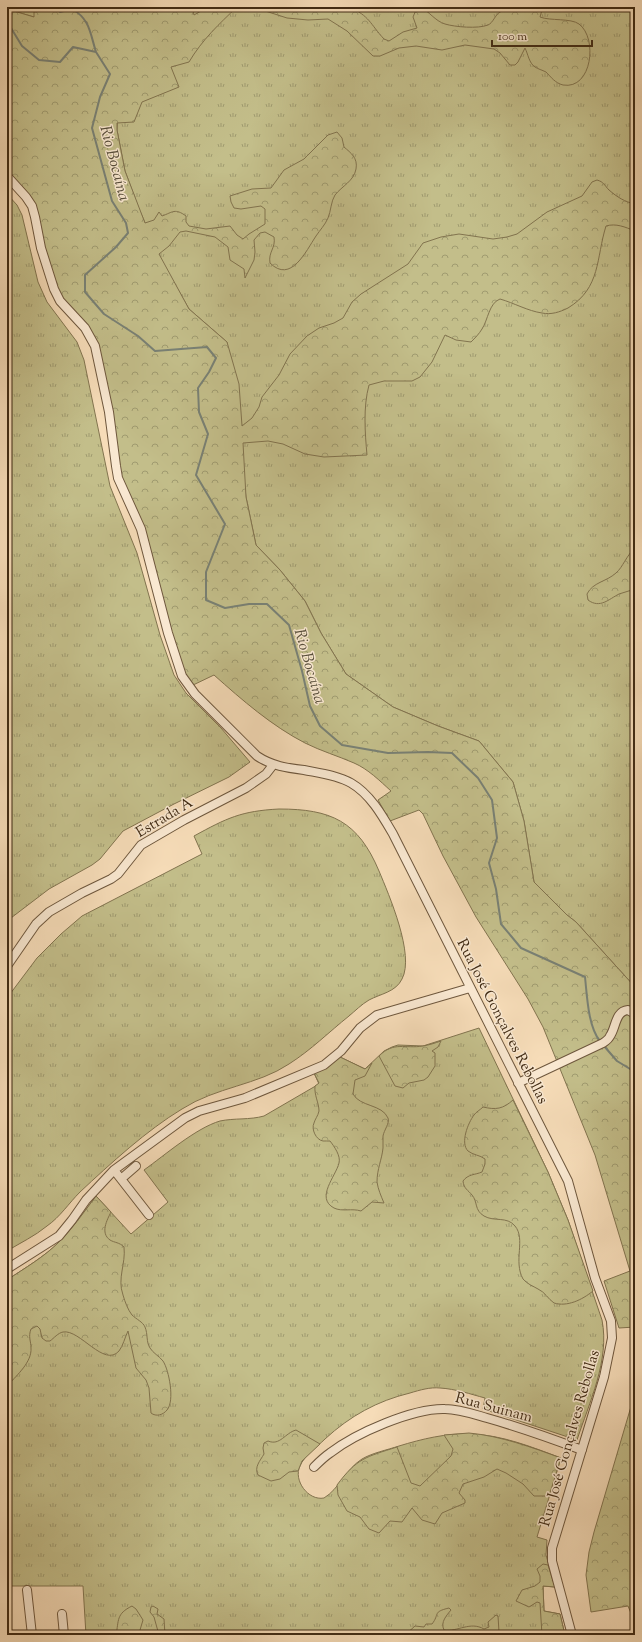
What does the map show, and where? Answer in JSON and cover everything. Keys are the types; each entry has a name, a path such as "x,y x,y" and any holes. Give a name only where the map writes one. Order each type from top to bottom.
{"street":[{"name":"Rua José Gonçalves Rebollas","path":"7,176 32,206 41,248 54,289 60,301 85,328 95,346 111,423 118,478 141,529 168,633 185,682 195,694 257,756 273,765 339,778 351,783 370,800 385,819 568,1182 595,1278 609,1314 612,1327 611,1344 604,1377 560,1519 552,1555 572,1635"},
{"name":"Estrada A","path":"7,966 36,924 49,912 82,893 111,879 118,874 141,845 184,820 246,788 266,774 273,765"},
{"path":"7,1269 59,1236 86,1200 114,1170 173,1126 194,1114 245,1098 324,1065 341,1051 360,1028 377,1016 470,988"},
{"path":"518,1083 603,1043 610,1037 622,1011 628,1010 635,1014"},
{"path":"121,1179 136,1166"},
{"path":"114,1170 149,1214"},
{"name":"Rua Suinam","path":"314,1467 339,1446 385,1424 409,1415 430,1410 445,1409 464,1412 515,1426 582,1450"},
{"path":"27,1590 32,1635"},
{"path":"62,1614 64,1635"}],"green space":[{"path":"7,7 635,7 635,987 576,922 534,882 524,821 513,782 479,741 393,707 346,674 321,633 305,601 280,570 256,545 246,497 227,342 189,309 162,261 139,209 125,171 117,130 119,93 34,17 7,9"},
{"path":"34,7 192,7 194,15 208,7 237,7 205,39 189,62 171,67 179,87 142,102 134,122 117,123 125,171 145,223 154,220 159,212 162,216 176,211 186,216 186,222 189,226 206,229 230,226 237,235 243,239 265,224 265,209 261,206 241,209 234,208 230,196 252,189 271,188 284,170 304,159 328,135 337,132 342,138 344,147 355,159 356,169 353,177 335,195 325,223 303,257 291,268 285,270 270,263 274,237 265,232 260,233 254,240 254,260 245,278 244,269 230,260 228,247 215,237 186,231 180,232 169,246 159,254 189,309 227,342 239,384 242,426 252,418 259,407 262,397 279,375 290,354 307,336 319,328 343,318 352,302 361,294 408,264 423,243 441,237 459,234 493,239 517,234 547,212 582,196 592,182 597,180 603,183 618,197 635,204 635,231 617,225 606,226 596,272 592,282 579,300 568,308 555,313 545,314 532,311 500,299 493,304 482,329 471,342 456,340 445,335 432,362 420,377 412,381 384,381 369,385 365,411 367,455 324,457 305,454 283,444 268,441 243,443 246,497 256,545 280,570 305,601 321,633 346,674 393,707 479,741 513,782 524,821 534,882 576,922 635,987 635,1327 619,1328 604,1281 630,1271 595,1155 543,1027 528,999 476,917 443,856 423,814 419,810 390,821 378,800 391,791 364,768 311,746 281,729 235,694 214,675 191,686 186,679 121,480 96,345 69,308 53,282 36,216 7,174 7,9 34,17"},
{"path":"253,7 349,7 366,17 384,39 389,41 403,32 417,28 413,17 416,10 420,7 438,21 460,27 488,25 498,13 504,10 521,8 537,9 542,10 540,17 571,21 579,24 585,31 589,40 589,62 586,72 580,80 573,84 563,85 555,81 546,72 536,68 530,61 525,48 515,65 510,65 500,53 494,49 465,45 442,50 416,46 399,48 380,56 373,56 347,31 328,19 308,20 287,18"},
{"path":"7,194 17,205 22,215 38,282 47,302 77,342 84,360 110,486 137,553 160,635 174,675 186,693 221,728 250,762 229,777 123,831 100,859 49,889 7,921"},
{"path":"635,548 635,589 596,604 588,600 587,594 590,590 596,584 616,573"},
{"path":"279,809 314,812 328,815 341,821 352,829 362,840 379,871 399,925 405,955 405,968 402,979 392,990 364,1003 320,1041 289,1064 264,1077 195,1102 169,1117 142,1137 104,1170 80,1192 52,1222 38,1233 7,1251 7,998 37,958 82,916 202,854 194,836 235,816"},
{"path":"479,1028 548,1172 568,1220 602,1320 604,1335 601,1366 577,1440 483,1409 485,1398 452,1389 429,1388 386,1400 354,1416 334,1431 304,1459 298,1472 300,1483 308,1493 318,1498 324,1498 334,1490 356,1463 366,1457 416,1441 452,1434 483,1435 505,1439 561,1458 537,1537 547,1540 546,1555 555,1587 543,1586 544,1611 560,1614 565,1635 86,1635 83,1586 7,1586 7,1280 41,1257 59,1242 74,1226 96,1196 131,1234 168,1202 144,1170 181,1142 211,1124 220,1121 264,1116 319,1084 314,1073 328,1067 340,1057 365,1069 384,1051 392,1047 398,1045 423,1046"},
{"path":"441,1041 438,1047 432,1051 435,1053 435,1066 428,1077 424,1080 409,1083 403,1088 395,1086 379,1056 384,1051 400,1046 417,1047 430,1045"},
{"path":"340,1057 365,1069 372,1063 365,1076 355,1080 353,1094 361,1101 381,1110 388,1118 388,1124 383,1136 383,1148 377,1177 378,1187 384,1203 372,1202 361,1211 334,1208 326,1199 328,1187 339,1163 339,1157 330,1141 318,1139 313,1128 319,1111 315,1086 319,1083 314,1073 328,1067"},
{"path":"513,1100 548,1172 568,1220 593,1291 574,1302 564,1304 554,1303 543,1292 528,1284 523,1279 519,1265 519,1237 515,1226 508,1221 488,1218 481,1214 477,1209 474,1198 465,1188 463,1181 467,1177 482,1172 485,1164 485,1159 468,1151 466,1147 465,1138 467,1128 476,1113 483,1107 499,1108"},
{"path":"96,1196 111,1212 105,1226 105,1234 110,1240 124,1247 121,1289 129,1311 144,1325 150,1348 163,1361 167,1371 171,1400 167,1410 159,1415 151,1413 149,1388 146,1380 136,1368 128,1331 119,1351 113,1355 106,1355 70,1333 63,1332 58,1334 50,1341 46,1341 42,1338 40,1329 37,1326 31,1329 30,1332 31,1353 27,1363 9,1384 7,1365 7,1280 41,1257 59,1242 74,1226"},
{"path":"635,1393 635,1623 628,1606 591,1612 586,1575 589,1552 594,1532"},
{"path":"296,1430 320,1444 302,1461 298,1471 289,1472 280,1479 271,1481 258,1475 257,1467 264,1454 264,1443 268,1441 279,1441"},
{"path":"469,1433 504,1439 561,1458 549,1496 534,1496 523,1484 497,1469 484,1477 463,1484 459,1493 465,1500 465,1503 442,1513 435,1524 422,1520 412,1508 402,1522 390,1521 379,1533 369,1529 360,1517 347,1511 338,1495 337,1485 350,1469 370,1456 397,1447 411,1483 420,1486 451,1456 453,1449 444,1435"},
{"path":"543,1564 548,1565 555,1587 543,1586 544,1611 560,1614 565,1635 542,1635 540,1603 537,1602 529,1607 516,1601 522,1590 535,1586 540,1582 540,1576 537,1569"},
{"path":"132,1606 136,1609 143,1620 140,1630 141,1635 116,1635 119,1618 123,1612"},
{"path":"153,1606 158,1609 157,1614 164,1619 165,1635 159,1635 154,1617 150,1612 151,1607"},
{"path":"449,1608 451,1610 443,1621 444,1630 454,1630 469,1626 484,1629 489,1627 488,1622 496,1615 498,1616 499,1632 495,1635 405,1635 415,1626 424,1627 426,1624 432,1624 438,1612"}],"waterway":[{"path":"54,7 60,12 72,9 82,17 91,33 96,52"},
{"name":"Rio Bocaína","path":"7,27 11,28 22,46 39,60 60,62 73,47 96,52 110,74 100,97 92,128 112,201 126,223 128,233 116,247 85,275 85,292 104,314 138,336 155,351 207,347 216,358 209,372 198,388 199,412 208,434 196,475 225,524 206,572 206,600 225,608 249,604 267,604 289,625 310,706 320,726 342,745 388,753 452,753 478,778 492,800 497,838 489,863 496,889 501,924 521,948 585,977 587,1001 593,1028 600,1041"},
{"name":"Rio Bocaína","path":"604,1046 617,1061 635,1072"}]}
